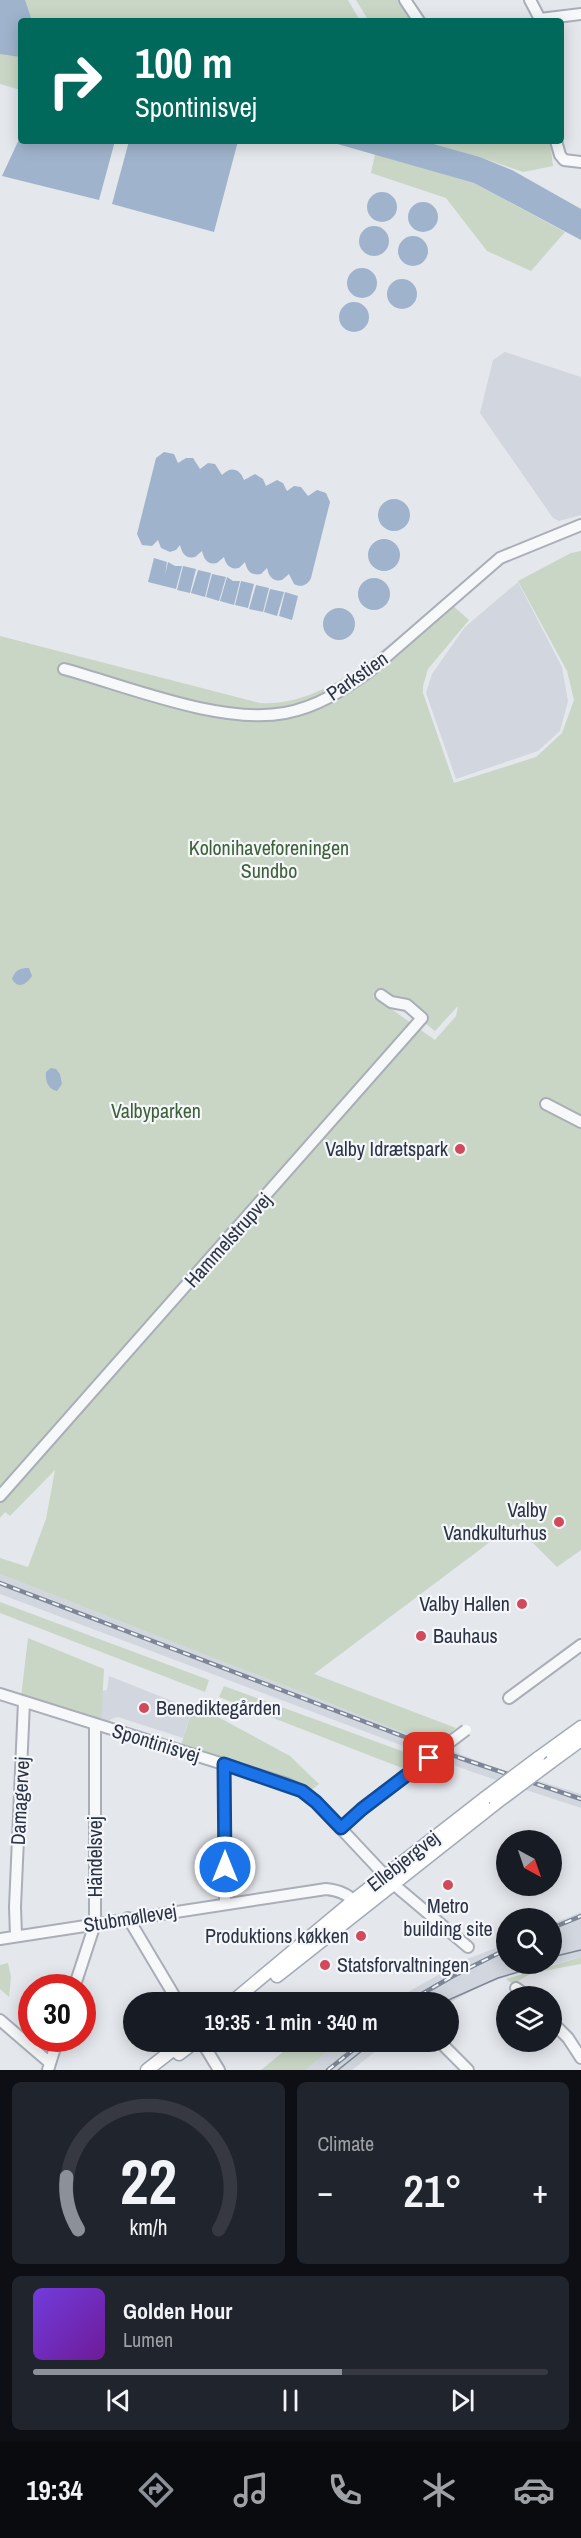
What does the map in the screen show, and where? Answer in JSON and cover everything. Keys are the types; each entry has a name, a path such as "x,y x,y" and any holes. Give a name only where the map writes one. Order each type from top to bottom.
{"main road":[{"name":"Ellebjergvej","path":"245,1992 491,1800 538,1758 581,1727"},
{"name":"Ellebjergvej","path":"491,1800 581,1740"},
{"name":"Ellebjergvej","path":"255,1992 357,1904"},
{"path":"147,2070 170,2052"},
{"path":"159,2070 182,2052"}],"street":[{"path":"405,0 417,18"},
{"path":"530,0 539,18"},
{"path":"554,18 581,14"},
{"path":"557,144 564,160 581,162"},
{"name":"Parkstien","path":"64,669 173,703 255,714 286,713 330,698 348,687 501,558 581,525"},
{"name":"Hammelstrupvej","path":"0,1496 422,1018 407,1005 391,1002 381,995"},
{"path":"546,1104 581,1122"},
{"path":"509,1698 581,1645"},
{"name":"Spontinisvej","path":"0,1694 224,1764 302,1791 316,1802 389,1879 468,1947"},
{"name":"Damagervej","path":"16,1936 15,1907 24,1702"},
{"name":"Händelsvej","path":"79,1974 95,1924 95,1724"},
{"path":"341,1828 466,1730"},
{"path":"224,1764 225,1903"},
{"name":"Stubmøllevej","path":"0,1939 326,1889 334,1890 357,1904"},
{"path":"128,1918 172,1992"},
{"path":"0,2020 49,2066"},
{"path":"562,2032 581,2058"},
{"path":"208,2052 219,2070"},
{"path":"450,2052 468,2070"}],"shaded area":[{"path":"505,352 581,377 581,515 559,521 553,518 480,413 493,360"},
{"path":"518,582 562,667 568,701 560,731 538,751 456,779 426,693 432,674 465,627"},
{"path":"0,1574 488,1765 581,1794 581,1808 475,1773 0,1594"},
{"name":"Benediktegården","path":"109,1676 192,1709 183,1738 118,1717 111,1719 107,1724 97,1722 98,1692 107,1690"},
{"path":"581,1912 581,1957 562,1962 562,1920"},
{"path":"496,1948 496,1974 515,1974 483,1985 459,1998 459,1992 408,1992 467,1959"},
{"path":"327,2052 374,2052 352,2070 306,2070"}],"green space":[{"path":"0,0 348,0 358,18 18,18"},
{"path":"356,0 399,0 411,18 367,18"},
{"path":"0,51 18,55 18,89 0,84"},
{"path":"434,144 550,144 553,166 523,172"},
{"path":"375,154 474,183 565,232 531,271 487,251 446,198 371,173"},
{"path":"581,551 581,1550 557,1567 514,1524 314,1674 456,1728 436,1745 0,1574 0,1558 28,1567 46,1519 55,1470 10,1516 5,1512 0,1518 0,636 260,703 286,702 336,683 382,650 444,598 469,620 428,669 423,693 454,783 536,757 562,733 574,700 567,671 518,581 571,553","holes":["381,988 435,1031 458,1006 456,1016 435,1040 373,996"]},
{"path":"0,1602 209,1680 205,1692 0,1613"},
{"path":"28,1638 104,1669 101,1723 21,1697"},
{"path":"224,1686 418,1757 402,1768 219,1697"},
{"path":"194,1704 290,1756 319,1784 309,1792 275,1775 181,1745"},
{"path":"581,1957 581,1964 562,1967 562,1963"},
{"path":"8,1963 11,1977 9,1997 0,1989 0,1965"},
{"path":"523,1974 530,1974 513,1984 506,1979"},
{"path":"283,2052 327,2052 306,2070 261,2070"}],"water":[{"path":"0,0 25,0 31,18 18,18 18,57 0,54"},
{"path":"18,141 18,144 114,144 99,200 2,176"},
{"path":"128,144 237,144 214,232 112,204"},
{"path":"338,144 434,144 480,157 512,170 581,209 581,240 474,183"},
{"path":"382,192 393,196 397,207 393,218 382,222 371,218 367,207 371,196"},
{"path":"423,202 434,206 438,217 434,228 423,232 412,228 408,217 412,206"},
{"path":"374,226 385,230 389,241 385,252 374,256 363,252 359,241 363,230"},
{"path":"413,236 424,240 428,251 424,262 413,266 402,262 398,251 402,240"},
{"path":"362,268 373,272 377,283 373,294 362,298 351,294 347,283 351,272"},
{"path":"402,279 413,283 417,294 413,305 402,309 391,305 387,294 391,283"},
{"path":"354,302 365,306 369,317 365,328 354,332 343,328 339,317 343,306"},
{"path":"164,452 174,454 178,463 186,458 193,458 200,469 208,463 215,464 222,475 231,469 240,473 244,480 255,474 263,479 266,486 277,480 283,483 287,491 294,486 301,487 308,496 317,490 326,493 330,502 311,578 308,582 302,586 294,584 289,574 282,580 274,579 267,568 261,574 252,573 245,562 239,568 231,568 224,557 217,563 211,563 205,559 202,551 195,557 189,557 183,553 180,545 176,550 170,552 161,548 158,540 152,546 142,545 137,534 156,458"},
{"path":"394,499 406,503 410,515 406,527 394,531 382,527 378,515 382,503"},
{"path":"384,539 396,543 400,555 396,567 384,571 372,567 368,555 372,543"},
{"path":"154,558 167,562 165,575 168,562 175,566 182,566 176,589 148,582"},
{"path":"183,566 196,569 190,593 177,590"},
{"path":"198,570 211,573 205,597 191,593"},
{"path":"212,574 226,577 219,601 206,597"},
{"path":"227,577 233,581 240,581 234,605 220,601"},
{"path":"374,578 386,582 390,594 386,606 374,610 362,606 358,594 362,582"},
{"path":"241,581 254,584 248,608 235,605"},
{"path":"256,585 269,588 263,612 249,609"},
{"path":"270,589 284,592 277,616 264,612"},
{"path":"285,592 298,596 292,620 279,616"},
{"path":"339,608 351,612 355,624 351,636 339,640 327,636 323,624 327,612"},
{"path":"29,968 32,976 28,981 22,985 14,982 12,979 16,972"},
{"path":"51,1068 56,1069 60,1074 62,1084 57,1091 49,1086 47,1081 46,1072"}],"tram line":[{"path":"562,1955 581,1950"},
{"path":"459,1995 511,1974"},
{"path":"338,2070 360,2052"}],"railway":[{"path":"0,1583 460,1758 581,1799"},
{"path":"562,1924 581,1916"},
{"path":"425,1992 496,1954"},
{"path":"328,2070 350,2052"}],"place":[{"name":"Valby Idrætspark","path":"460,1149"},
{"name":"Valby Vandkulturhus","path":"559,1522"},
{"name":"Valby Hallen","path":"522,1604"},
{"name":"Bauhaus","path":"421,1636"},
{"name":"Benediktegården","path":"144,1708"},
{"name":"Metro building site","path":"448,1885"},
{"name":"Produktions køkken","path":"361,1936"},
{"name":"Statsforvaltningen","path":"325,1965"}],"route":[{"path":"225,1867 224,1764 302,1791 341,1828 429,1758"}],"park label":[{"name":"Kolonihaveforeningen Sundbo","path":"269,860"},
{"name":"Valbyparken","path":"156,1111"}]}
